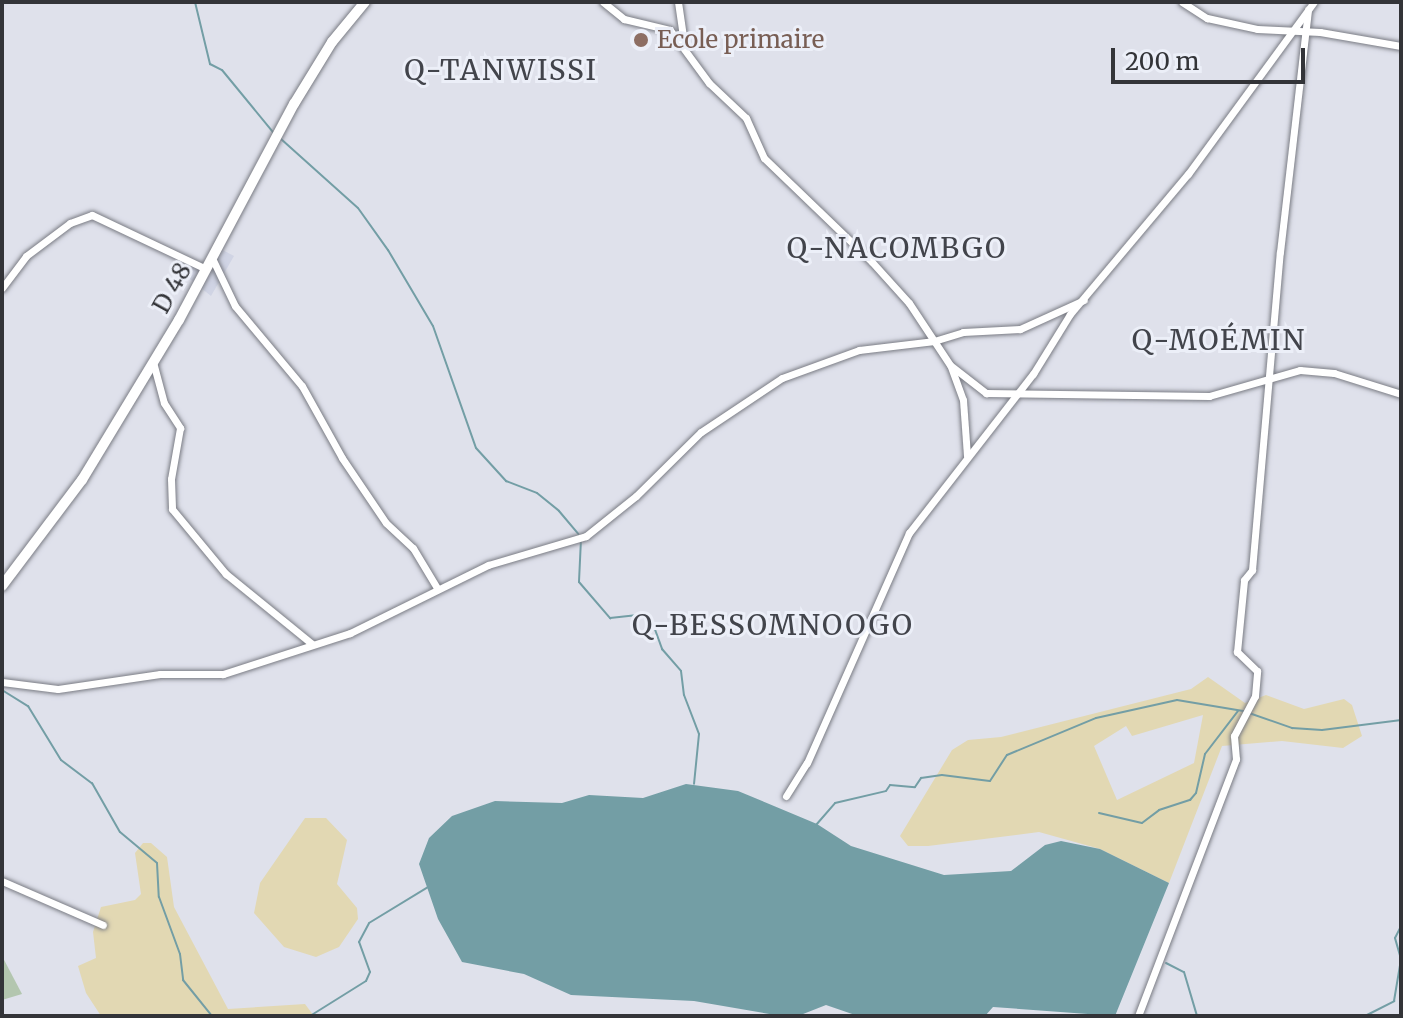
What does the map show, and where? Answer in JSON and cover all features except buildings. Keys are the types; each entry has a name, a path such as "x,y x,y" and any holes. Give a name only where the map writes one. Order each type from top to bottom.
{"street":[{"path":"350,19 356,2"},
{"name":"D 48","path":"2,586 82,480 206,269 294,104 350,19 365,2"},
{"path":"603,2 624,19 670,30 685,46 709,83 746,118 764,158 872,262 950,365 963,400 967,456"},
{"path":"678,2 685,46"},
{"path":"1182,2 1207,18 1401,46"},
{"path":"786,796 807,763 909,533 1014,398 1084,300 1188,174 1314,2"},
{"path":"1138,1016 1236,759 1234,736 1255,696 1257,671 1237,652 1244,580 1252,570 1308,10"},
{"path":"2,288 26,256 70,223 92,215 206,269"},
{"path":"212,258 235,306 302,386 342,458 386,523 413,548 437,588"},
{"path":"2,682 58,689 160,674 223,674 350,633 488,565 586,536 636,496 701,432 771,383 859,350 934,341 963,332 1020,329 1084,300"},
{"path":"153,362 161,396 180,428 171,479 172,509 226,574 312,644"},
{"path":"950,365 986,393 1014,398 1209,396 1270,376 1300,370 1334,373 1401,394"},
{"path":"2,881 103,925"}],"shaded area":[{"path":"217,247 234,256 211,296 186,276 193,263 206,269"}],"green space":[{"path":"2,956 22,994 2,1000"}],"sand":[{"path":"1208,677 1245,703 1266,695 1304,709 1344,699 1352,705 1362,736 1343,748 1282,741 1222,746 1169,883 1100,849 1039,832 928,846 908,846 900,836 952,750 968,740 1001,737 1191,689","holes":["1203,715 1194,763 1117,800 1094,746 1126,726 1132,736"]},
{"path":"305,818 326,818 347,840 337,884 357,908 358,919 339,947 316,957 284,947 254,913 260,883"},
{"path":"143,843 151,843 167,857 174,907 228,1009 305,1004 314,1016 101,1016 86,993 78,966 96,958 93,932 101,907 135,900 141,894 135,853"}],"water":[{"path":"686,784 738,791 817,824 851,846 944,875 1011,871 1045,845 1061,841 1100,849 1169,883 1115,1016 993,1007 985,1016 858,1016 826,1005 798,1016 781,1016 694,1001 571,995 524,974 462,962 438,919 419,864 429,838 452,816 495,801 562,803 589,795 643,798"}],"waterway":[{"path":"195,2 210,64 222,70 273,132"},
{"path":"281,139 358,208 388,250 433,326 476,448 506,481 537,493 559,511 578,534"},
{"path":"581,539 579,582 610,618 640,615 653,624 662,649 681,671 684,695 699,734 694,784"},
{"path":"2,690 28,706 61,760 92,783 120,832 157,863 159,897 180,954 183,980 212,1016"},
{"path":"816,825 835,803 886,791 890,785 915,787 921,778 942,775 990,781 1007,755 1096,718 1177,700 1243,711"},
{"path":"1099,813 1142,823 1159,810 1190,800 1196,793 1205,754 1238,711"},
{"path":"1249,713 1292,728 1322,730 1401,720"},
{"path":"310,1016 366,981 370,972 359,942 369,923 428,887"},
{"path":"1365,1016 1394,1001 1401,959 1395,938 1401,926"},
{"path":"1166,963 1184,972 1197,1016"}],"place":[{"name":"Ecole primaire","path":"641,40"}],"district":[{"name":"Q-TANWISSI","path":"501,70"},
{"name":"Q-NACOMBGO","path":"897,248"},
{"name":"Q-MOÉMIN","path":"1219,340"},
{"name":"Q-BESSOMNOOGO","path":"773,625"}]}
